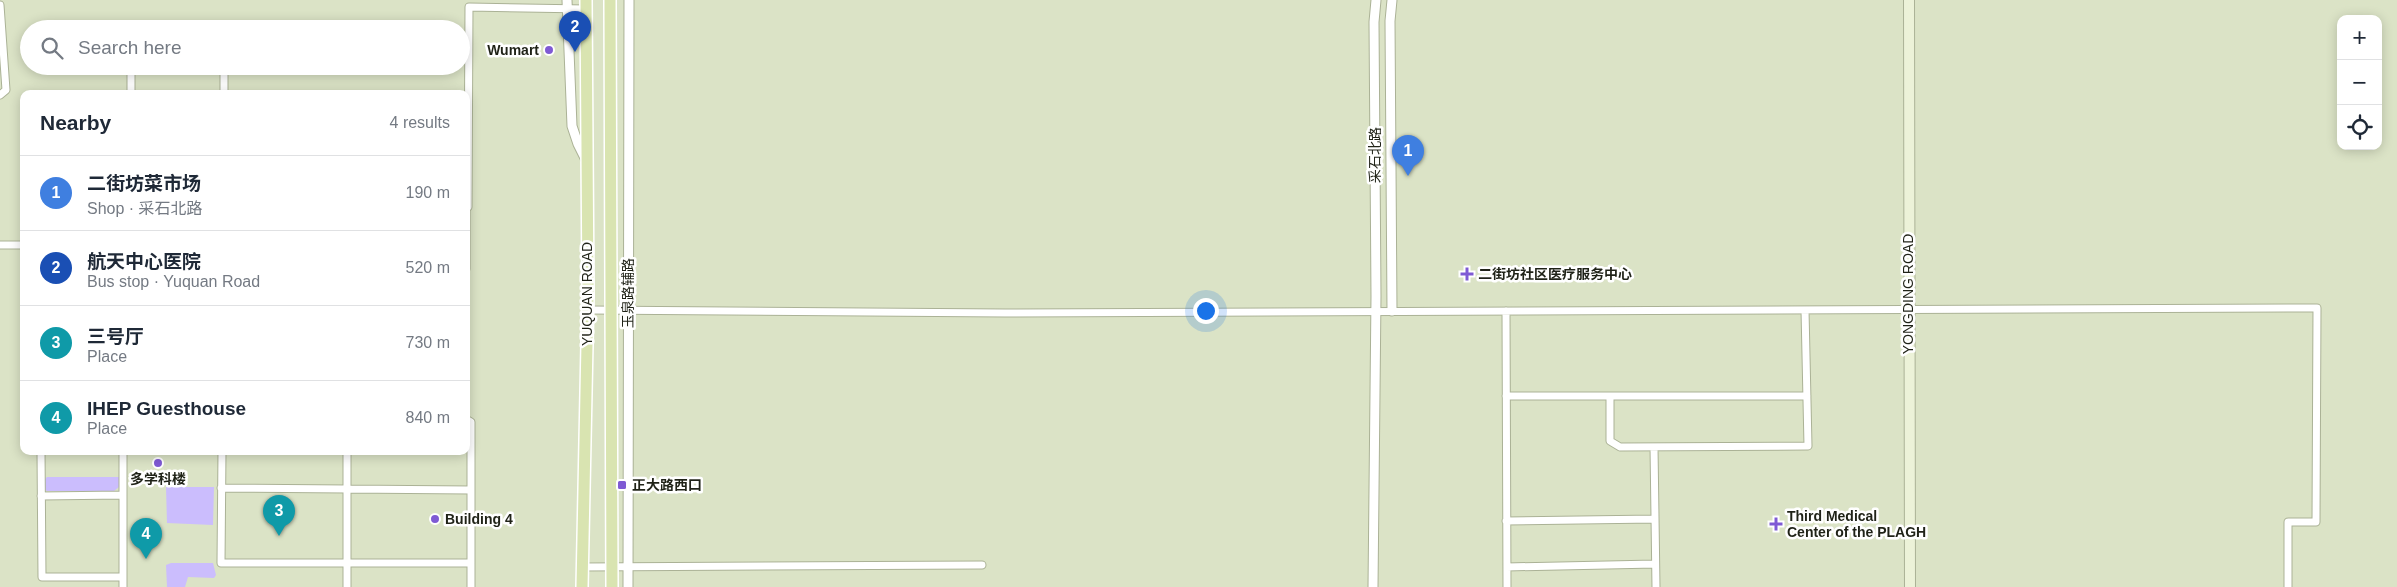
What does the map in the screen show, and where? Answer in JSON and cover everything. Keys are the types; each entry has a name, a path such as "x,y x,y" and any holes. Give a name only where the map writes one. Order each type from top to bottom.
{"main road":[{"name":"YUQUAN ROAD","path":"610,0 609,278 612,587"},
{"name":"YONGDING ROAD","path":"1909,0 1908,309 1910,587"},
{"name":"YUQUAN ROAD","path":"582,587 588,310 586,4"},
{"path":"588,279 597,286 604,285 609,278"}],"street":[{"name":"玉泉路辅路","path":"628,587 629,0"},
{"name":"采石北路","path":"1373,587 1375,311 1374,22 1376,0"},
{"name":"采石北路","path":"1392,0 1390,21 1392,311"},
{"path":"567,4 572,126 586,160"},
{"path":"469,20 469,8 586,4"},
{"path":"0,5 6,90 0,95"},
{"path":"131,75 131,90"},
{"path":"224,75 224,90"},
{"path":"468,75 468,90"},
{"path":"0,245 20,245"},
{"path":"588,310 996,313 2317,308 2316,522 2288,522 2288,587"},
{"path":"1610,396 1610,441 1620,447 1808,446 1805,310"},
{"path":"1506,311 1507,587"},
{"path":"1506,396 1807,396"},
{"path":"470,422 472,587"},
{"path":"1654,447 1656,587"},
{"path":"41,455 42,577 123,577"},
{"path":"123,455 123,587"},
{"path":"222,455 221,563 471,563"},
{"path":"347,455 347,587"},
{"path":"221,488 471,490"},
{"path":"41,496 123,495"},
{"path":"1506,521 1655,519"},
{"path":"1507,567 1655,564"},
{"path":"583,567 982,565"}],"shaded area":[{"path":"47,477 119,477 119,487 114,491 47,491 45,490 45,479"},
{"path":"166,487 214,487 213,525 167,523"},
{"path":"171,563 213,563 216,575 214,578 188,577 185,587 167,587 166,565"}],"place":[{"name":"Wumart","path":"549,50"},
{"name":"航天中心医院","path":"575,52"},
{"name":"二街坊菜市场","path":"1408,176"},
{"name":"二街坊社区医疗服务中心","path":"1467,274"},
{"name":"多学科楼","path":"158,463"},
{"name":"正大路西口","path":"622,485"},
{"name":"Building 4","path":"435,519"},
{"name":"Third Medical Center of the PLAGH","path":"1776,524"},
{"name":"三号厅","path":"279,536"},
{"name":"IHEP Guesthouse","path":"146,559"}]}
